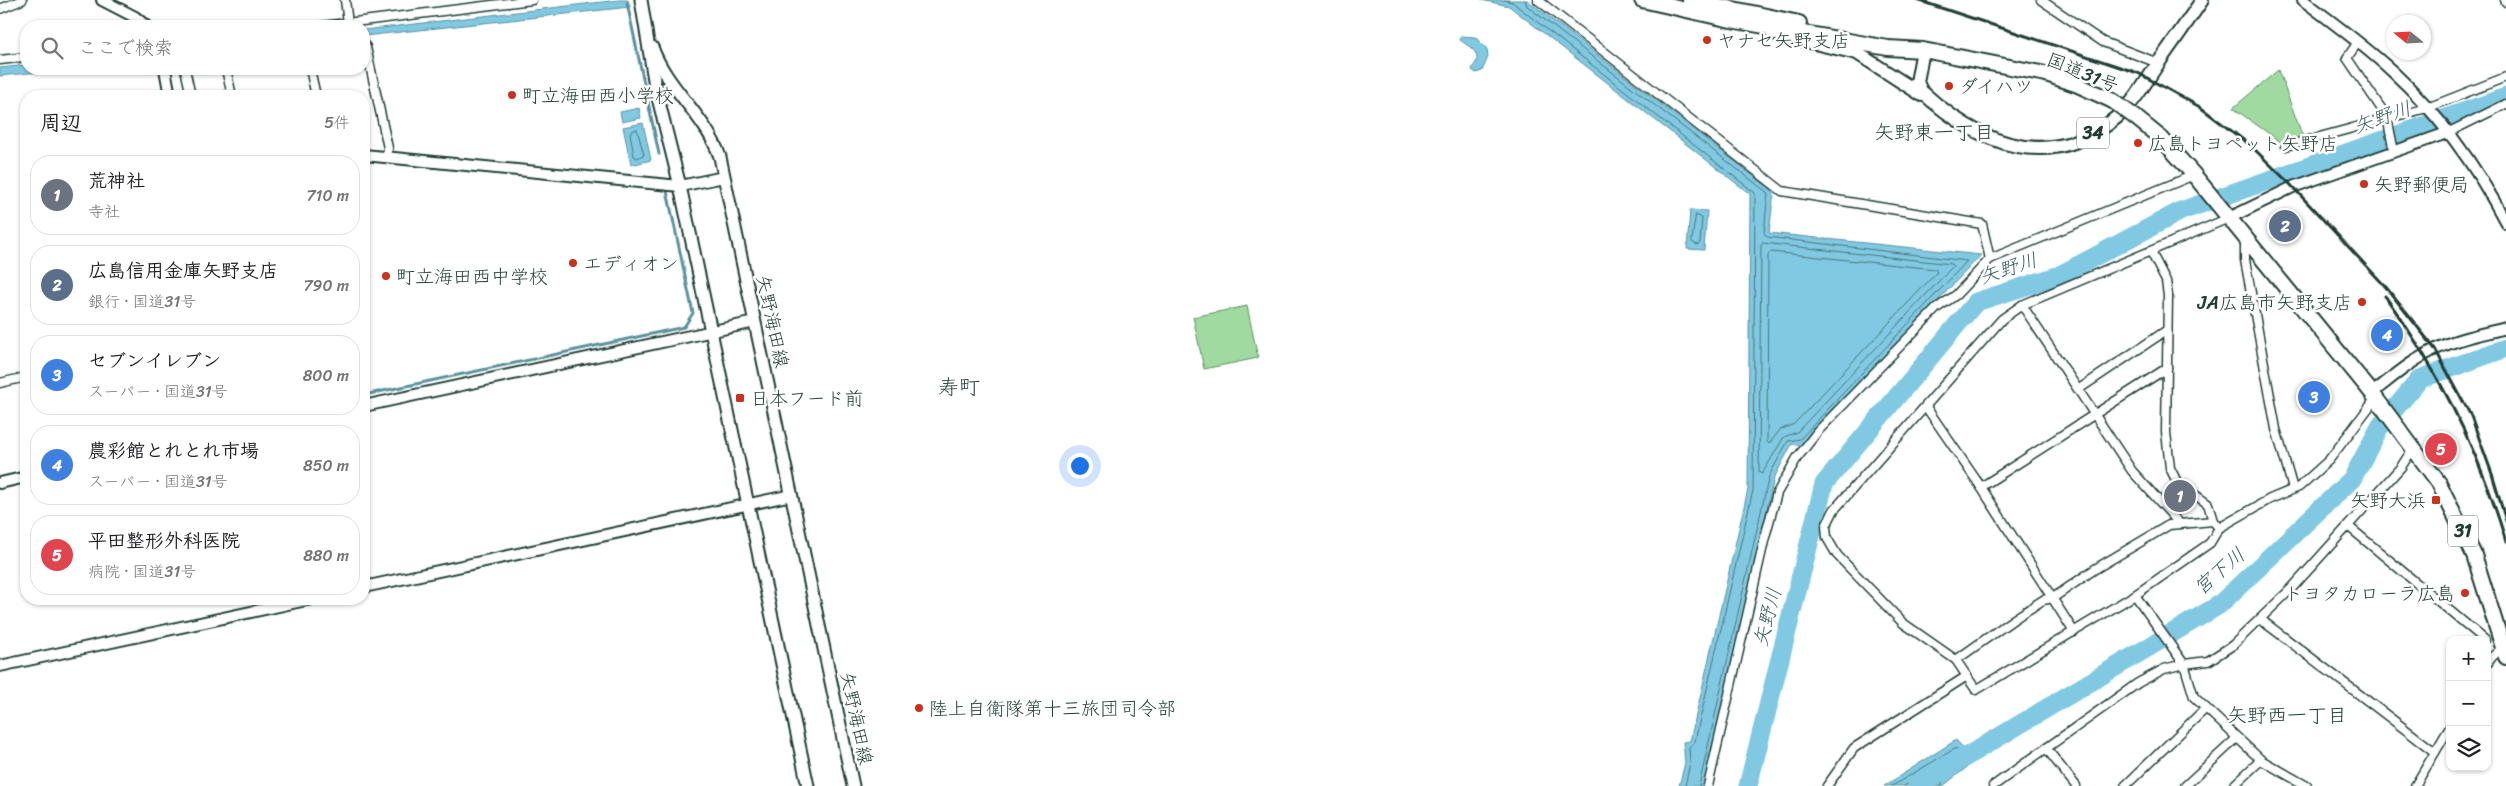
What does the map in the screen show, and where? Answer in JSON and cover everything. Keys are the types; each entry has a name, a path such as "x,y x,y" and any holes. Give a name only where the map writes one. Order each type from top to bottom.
{"highway":[{"name":"国道31号","path":"1642,0 1731,20 1888,48 1923,50 2046,74 2084,88 2113,102 2136,117 2162,139 2196,178 2377,398 2414,447 2438,482 2474,555 2505,652"},
{"name":"国道31号","path":"1690,0 1891,39 1923,50"}],"main road":[{"name":"34","path":"1731,20 1789,38 1857,53 1935,103 1972,130 2011,145 2034,148 2056,146 2077,141 2118,116 2137,96 2202,0"},
{"name":"矢野海田線","path":"641,4 646,29 665,75 713,140 724,178 854,786"},
{"name":"矢野海田線","path":"646,29 646,43 655,86 680,186 712,332 808,786"},
{"name":"34","path":"1923,50 1917,82 1921,91 1935,103"}],"street":[{"path":"0,10 22,0"},
{"path":"102,0 139,20"},
{"path":"345,0 348,20"},
{"path":"370,20 532,0"},
{"path":"1538,0 1782,191 1982,224 1990,259"},
{"path":"2041,0 2103,42 2158,63"},
{"path":"2303,0 2394,72 2428,109 2484,182 2506,223"},
{"path":"2358,42 2347,58 2387,117 2394,152"},
{"path":"0,60 20,58"},
{"path":"370,65 386,138 387,157"},
{"path":"165,75 169,90"},
{"path":"186,75 190,90"},
{"path":"227,75 231,90"},
{"path":"311,75 315,90"},
{"path":"2286,146 2387,117 2428,109 2506,77"},
{"path":"2506,104 2394,152 2293,187 2226,215 2151,252 2022,305 2002,319 1834,510 1826,526 1827,538 1838,555 1903,623 1956,660 1976,690 2135,595 2210,543 2219,528 2270,498 2299,487 2329,460 2377,398 2405,367 2435,349 2452,342 2506,328"},
{"path":"370,156 680,186 724,178"},
{"path":"1708,786 1765,537 1777,493 1797,458 1818,431 1937,308 1956,295 1990,259 2196,178"},
{"path":"2245,238 2245,260 2276,429 2293,490"},
{"path":"2151,252 2166,281 2166,432 2170,468 2177,482 2208,504 2213,521 2219,528"},
{"path":"2022,305 2079,388 2132,471 2180,524"},
{"path":"370,405 755,322"},
{"path":"2079,388 2167,330"},
{"path":"1981,488 2167,368"},
{"path":"0,383 20,378"},
{"path":"1926,407 2074,632"},
{"path":"1992,786 2138,683 2164,669 2184,664 2208,662 2233,645 2292,588 2401,467 2414,447"},
{"path":"0,483 20,478"},
{"path":"370,586 792,495"},
{"path":"1956,660 2043,600 2053,598 2095,569 2169,525 2213,521"},
{"path":"2348,526 2480,636"},
{"path":"2135,595 2184,664 2194,697 2261,760 2307,786"},
{"path":"0,666 267,605"},
{"path":"2260,619 2435,752"},
{"path":"2491,644 2505,652"},
{"path":"2491,658 2505,652"},
{"path":"1827,786 1854,748 1967,676"},
{"path":"2125,786 2206,708"},
{"path":"2415,786 2446,734"},
{"path":"2185,786 2237,738"},
{"path":"2046,748 2076,786"},
{"path":"2233,786 2261,760"}],"green space":[{"path":"2278,70 2303,137 2282,143 2233,108"},
{"path":"1247,306 1258,358 1204,369 1193,317"}],"water":[{"path":"619,0 628,0 630,7 370,35 370,29"},
{"path":"1481,0 1527,0 1774,192 1769,233 1981,255 1800,446 1792,444 1774,478 1704,786 1679,786 1685,763 1683,742 1690,741 1748,489 1750,194 1509,6"},
{"path":"1461,36 1475,37 1487,49 1488,57 1482,71 1476,73 1472,70 1477,56 1473,50 1460,40"},
{"path":"20,66 20,74 0,76 0,68"},
{"path":"639,108 641,118 622,122 620,112"},
{"path":"643,123 651,160 631,165 623,127"},
{"path":"1690,210 1707,211 1704,250 1687,249"},
{"path":"1956,740 1975,761 1943,786 1884,786"}],"waterway":[{"path":"627,3 659,154"},
{"name":"矢野川","path":"1748,786 1824,484 1976,302 2060,275 2181,211 2506,97"},
{"path":"370,394 684,327 693,313 667,191"},
{"name":"宮下川","path":"1917,786 2219,605 2352,479 2381,425 2420,379 2506,348"}],"railway":[{"path":"1917,0 2138,73 2200,107 2250,145 2289,183 2385,286 2435,349 2471,416 2492,474 2506,521"},
{"path":"2385,296 2405,324 2456,414 2484,477 2506,542"}],"place":[{"name":"ヤナセ矢野支店","path":"1707,40"},
{"name":"ダイハツ","path":"1949,86"},
{"name":"町立海田西小学校","path":"512,95"},
{"name":"広島トヨペット矢野店","path":"2138,143"},
{"name":"矢野郵便局","path":"2364,184"},
{"name":"広島信用金庫矢野支店","path":"2285,226"},
{"name":"エディオン","path":"573,263"},
{"name":"町立海田西中学校","path":"386,276"},
{"name":"JA広島市矢野支店","path":"2362,302"},
{"name":"農彩館とれとれ市場","path":"2387,335"},
{"name":"セブンイレブン","path":"2314,397"},
{"name":"日本フード前","path":"740,398"},
{"name":"平田整形外科医院","path":"2441,449"},
{"name":"荒神社","path":"2180,496"},
{"name":"矢野大浜","path":"2436,500"},
{"name":"トヨタカローラ広島","path":"2465,593"},
{"name":"陸上自衛隊第十三旅団司令部","path":"919,708"}],"district":[{"name":"矢野東一丁目","path":"1934,132"},
{"name":"寿町","path":"959,387"},
{"name":"矢野西一丁目","path":"2287,715"}]}
